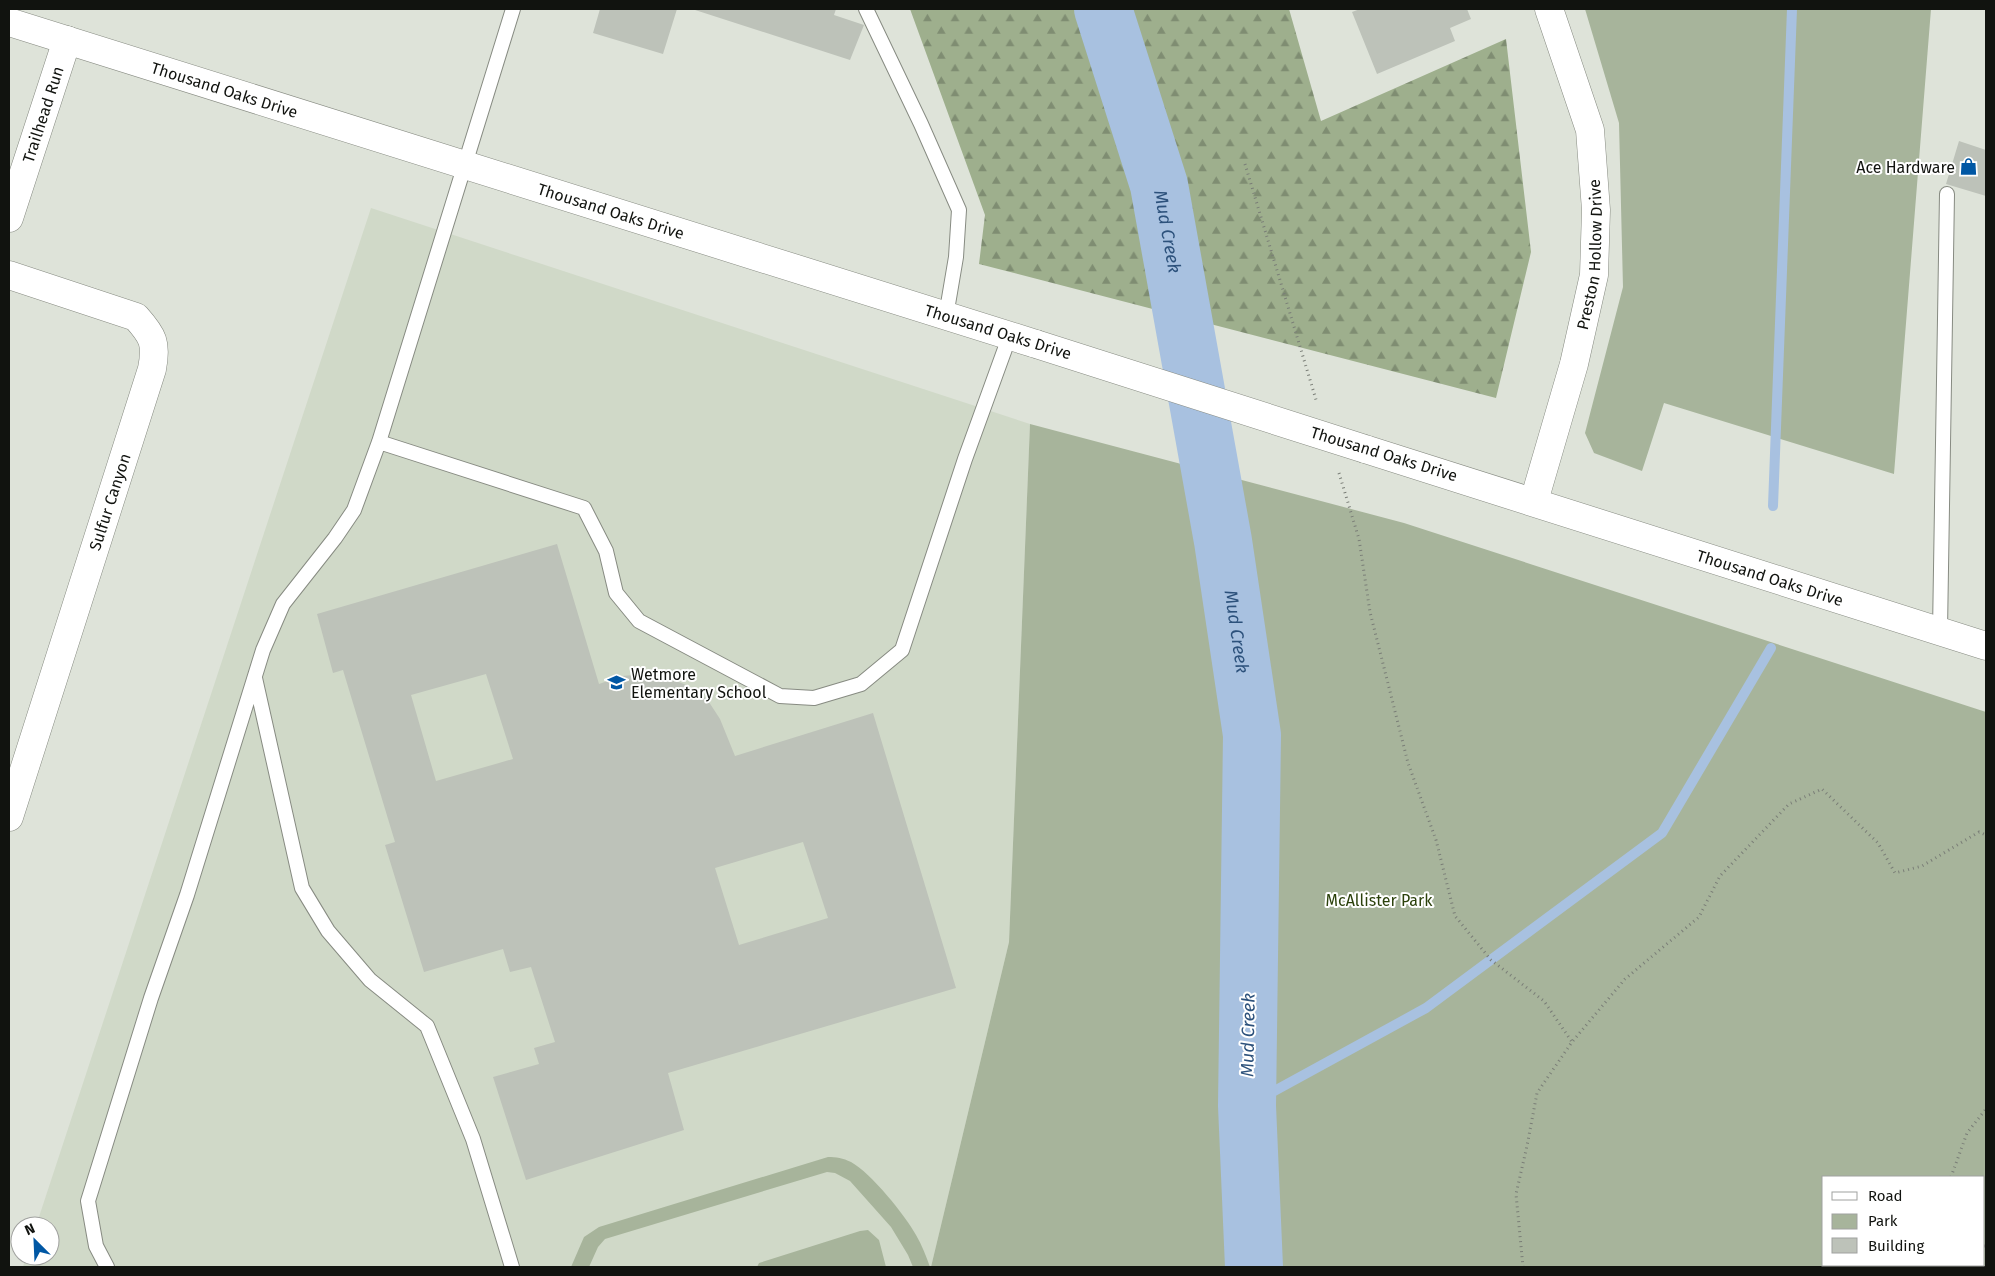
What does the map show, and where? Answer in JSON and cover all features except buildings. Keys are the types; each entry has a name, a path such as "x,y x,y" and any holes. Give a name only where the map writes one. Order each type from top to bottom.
{"main road":[{"name":"Preston Hollow Drive","path":"1534,501 1574,364 1594,275 1596,210 1590,130 1549,9"},
{"name":"Thousand Oaks Drive","path":"9,22 1010,335 1986,646"},
{"name":"Trailhead Run","path":"9,218 67,40"},
{"name":"Sulfur Canyon","path":"9,275 136,318 149,332 154,344 155,354 152,369 9,817"}],"lane":[{"path":"106,1267 96,1246 88,1201 151,998 187,895 263,650 283,604 336,538 354,510 379,442 513,9"},
{"path":"866,9 921,124 959,210 956,257 946,316"},
{"path":"1940,631 1947,194"},
{"path":"379,442 584,508 606,552 616,593 639,621 780,696 814,698 861,684 902,650 965,459 1010,335"},
{"path":"255,677 302,888 328,931 370,980 427,1026 474,1139 512,1267"}],"path":[{"path":"1245,164 1319,408"},
{"path":"1336,464 1358,539 1370,612 1408,763 1436,840 1455,916 1491,960 1544,1001 1572,1042"},
{"path":"1524,1267 1516,1194 1528,1146 1536,1093 1572,1042 1625,979 1699,917 1720,876 1789,804 1822,789 1878,842 1896,873 1922,866 1979,832 1986,835"},
{"path":"1951,1176 1967,1133 1986,1110"}],"shaded area":[{"name":"Wetmore Elementary School","path":"371,208 1030,424 1009,942 931,1267 23,1267 60,1266 60,1216 39,1216"}],"green space":[{"path":"910,9 1289,9 1321,121 1506,39 1531,252 1496,398 979,264 985,215"},
{"path":"1585,9 1931,9 1894,474 1664,403 1642,471 1594,453 1585,433 1623,287 1619,123"},
{"name":"McAllister Park","path":"1030,424 1404,523 1986,712 1986,1267 931,1267 1009,942"},
{"path":"828,1157 840,1158 851,1162 868,1175 896,1206 911,1227 930,1267 913,1267 891,1227 850,1181 835,1173 827,1172 605,1239 598,1247 589,1267 571,1267 584,1237 599,1227"},
{"path":"868,1230 879,1240 886,1267 757,1267 759,1263"}],"waterway":[{"name":"Mud Creek","path":"1103,9 1159,185 1223,541 1252,735 1247,1106 1254,1267"},
{"path":"1773,506 1792,9"},
{"path":"1247,1106 1426,1008 1662,833 1771,648"}],"place":[{"name":"Ace Hardware","path":"1969,167"},
{"name":"Wetmore Elementary School","path":"617,683"}]}
